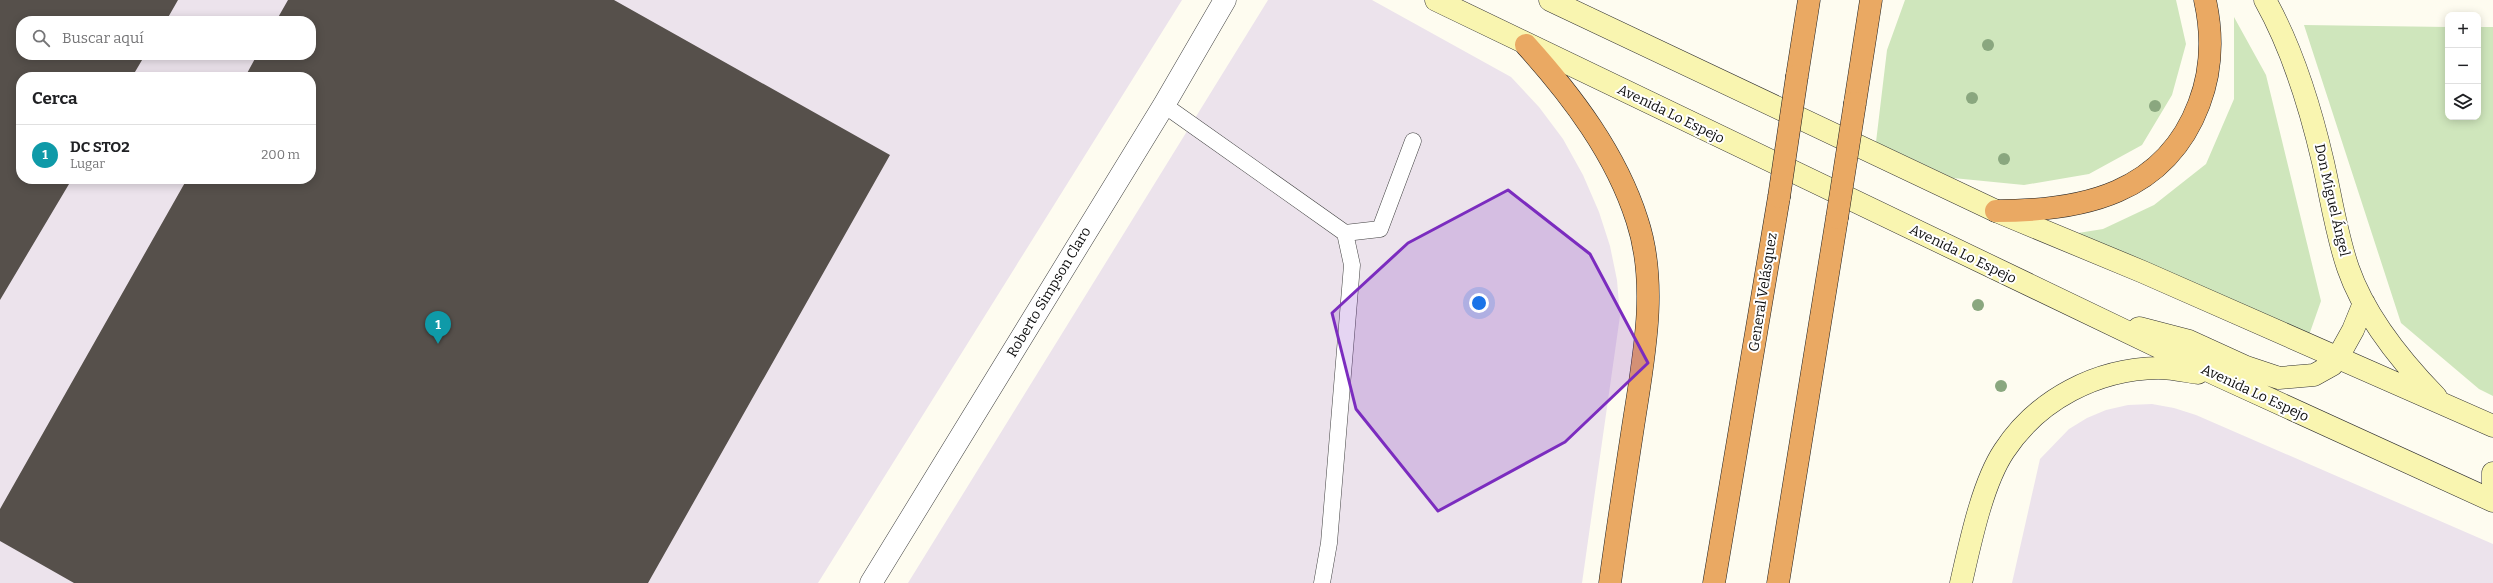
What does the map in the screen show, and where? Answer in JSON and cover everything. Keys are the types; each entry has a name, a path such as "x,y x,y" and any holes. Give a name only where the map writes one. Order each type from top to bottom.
{"highway":[{"name":"General Velásquez","path":"1714,583 1779,197 1809,0"},
{"path":"1996,211 2057,208 2116,192 2136,183 2155,170 2171,154 2195,114 2209,69 2211,44 2210,21 2205,0"},
{"path":"1778,583 1871,4"},
{"path":"1526,45 1572,100 1605,152 1638,221 1644,252 1647,280 1644,339 1610,583"}],"main road":[{"name":"Avenida Lo Espejo","path":"1436,0 1526,45 2217,375 2493,501"},
{"path":"1550,0 1996,211 2338,357 2493,426"},
{"name":"Don Miguel Ángel","path":"2265,0 2286,44 2307,100 2323,163 2337,232 2348,269 2364,303 2397,352 2443,403"},
{"path":"2114,326 2150,330 2189,341 2246,367 2279,378 2314,375 2332,366 2354,330 2364,303"},
{"path":"1961,583 1968,553 1990,478 2004,451 2022,428 2045,407 2070,390 2099,378 2129,370 2160,368 2217,375"},
{"path":"2493,473 2493,486"}],"street":[{"name":"Roberto Simpson Claro","path":"871,583 1164,105 1225,0"}],"lane":[{"path":"1164,105 1345,233 1380,229 1413,141"},
{"path":"1322,583 1329,543 1352,265 1345,233"}],"highlighted area":[{"path":"1508,190 1590,254 1648,363 1565,442 1438,511 1356,409 1332,313 1408,243"}],"shaded area":[{"path":"0,0 1182,0 818,583 0,583"},
{"path":"1268,0 1372,0 1511,77 1539,107 1563,139 1583,175 1599,212 1610,246 1617,280 1620,316 1582,583 908,583"},
{"path":"2152,404 2174,408 2196,415 2493,544 2493,583 2012,583 2040,459 2069,429 2087,418 2106,410 2128,405"}],"green space":[{"path":"1905,0 2176,0 2186,44 2172,95 2142,145 2089,174 2024,185 1953,178 1876,142 1887,50"},
{"path":"2234,17 2266,75 2321,301 2308,338 2072,234 2103,229 2154,205 2206,164 2234,99"},
{"path":"2304,25 2445,27 2445,120 2481,120 2481,27 2493,27 2493,396 2479,389 2401,323"}],"building":[{"path":"0,0 178,0 169,16 16,16 16,60 142,60 135,72 16,72 16,184 69,184 0,300"},
{"path":"288,0 614,0 890,155 648,583 74,583 0,541 0,509 184,184 316,184 316,72 248,72 254,60 316,60 316,16 279,16"}],"place":[{"name":"DC STO2","path":"438,344"}]}
